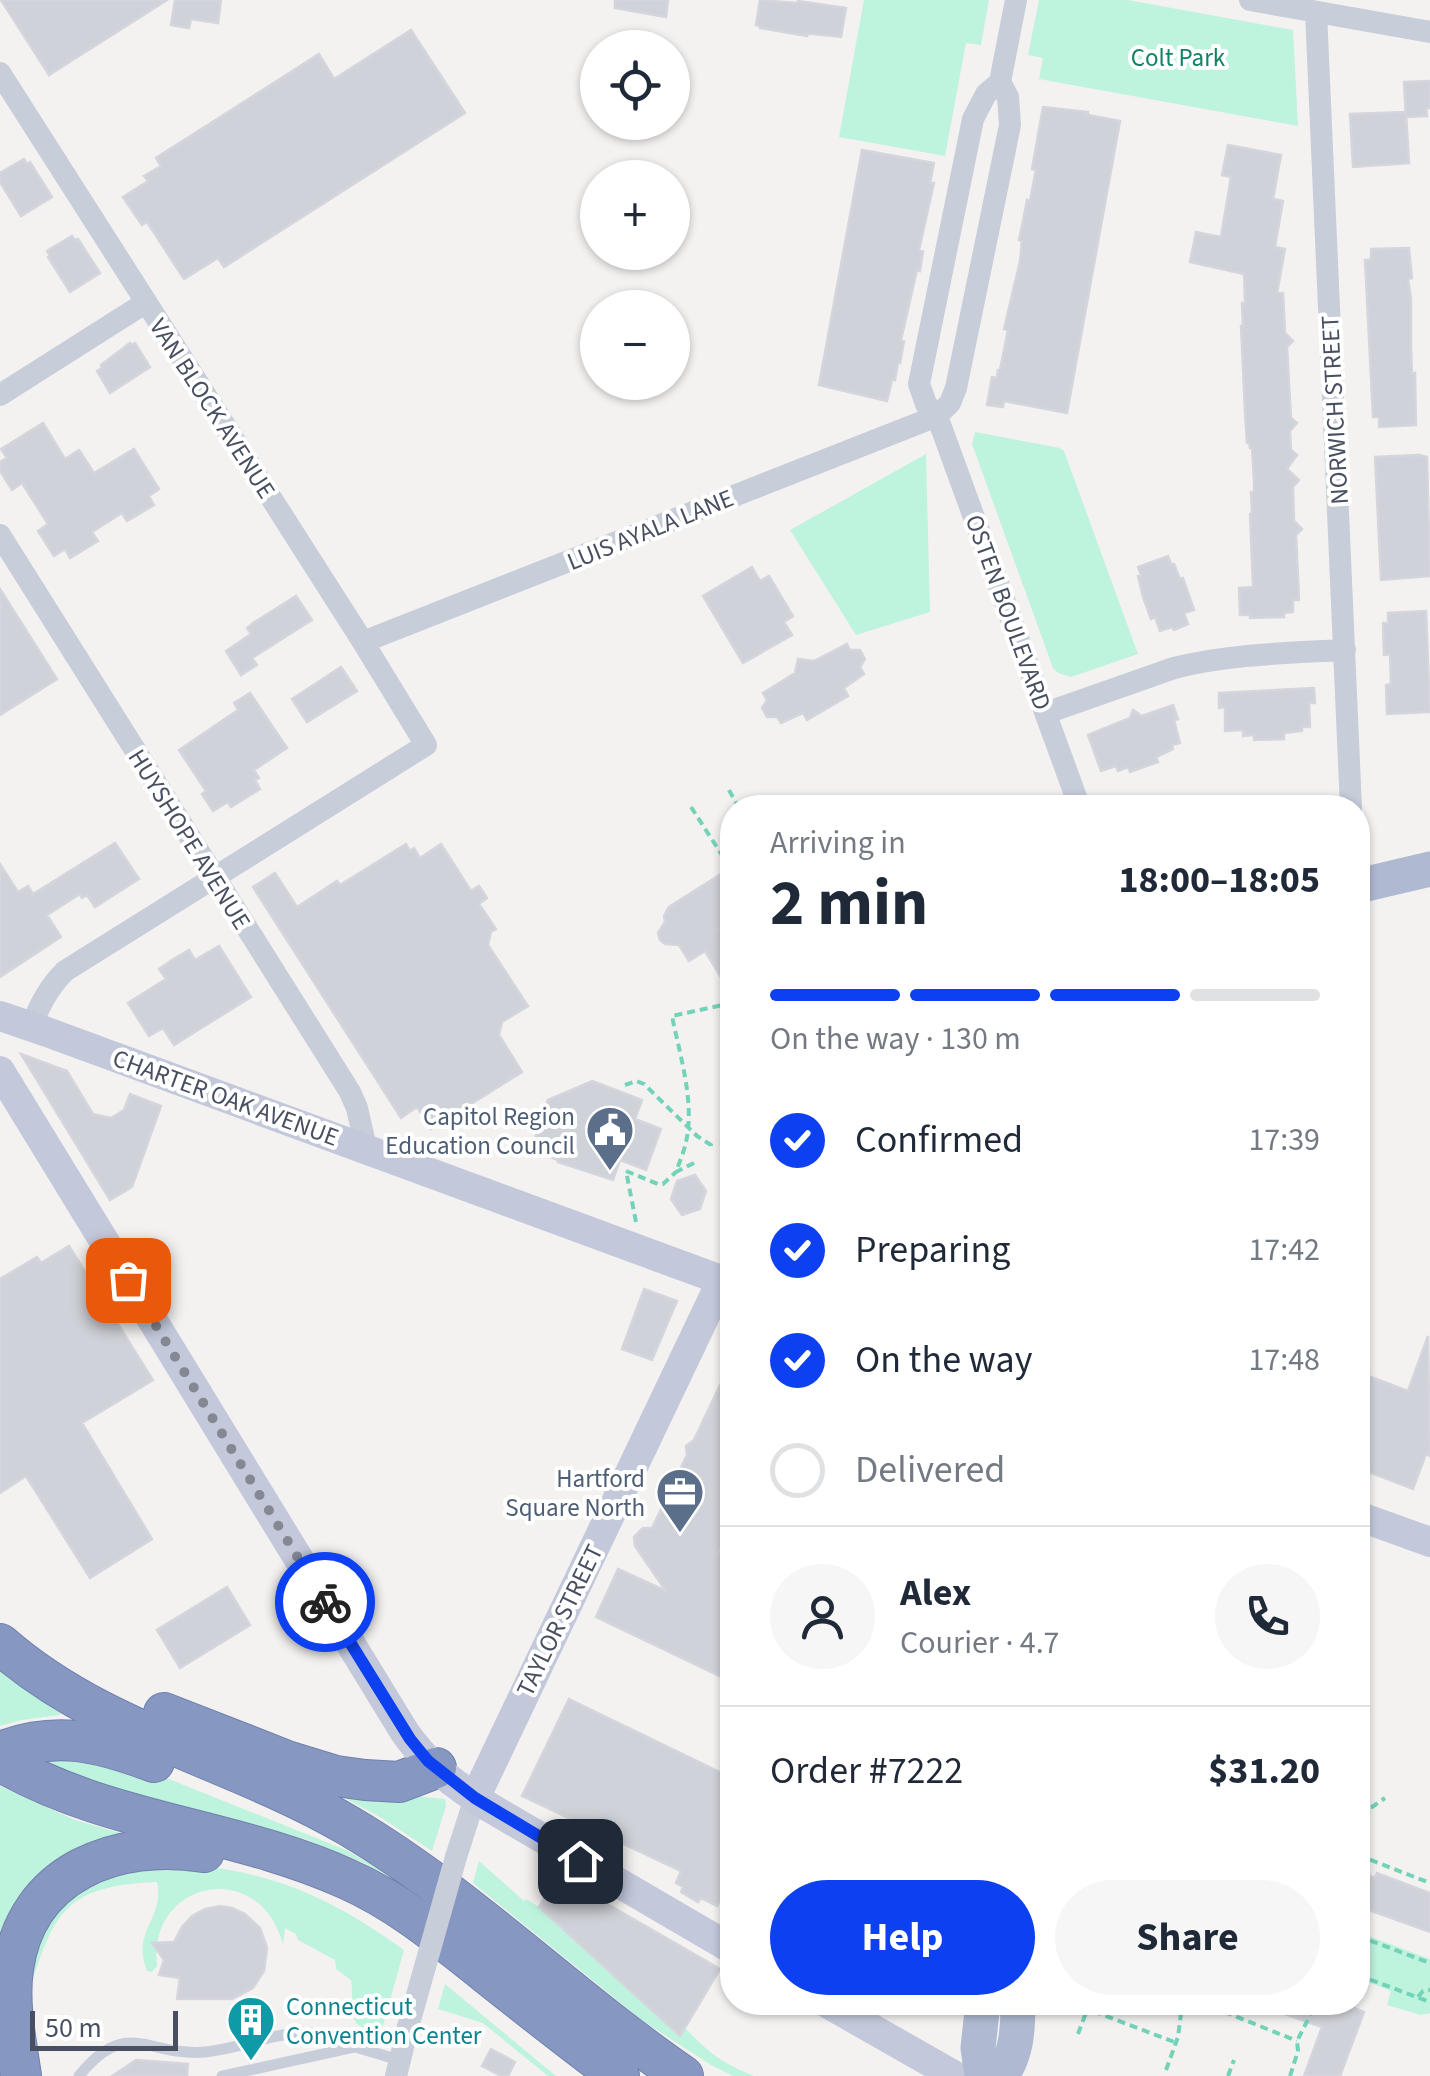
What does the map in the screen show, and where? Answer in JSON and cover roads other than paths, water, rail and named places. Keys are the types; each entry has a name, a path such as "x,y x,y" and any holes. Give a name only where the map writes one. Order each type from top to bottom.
{"highway":[{"path":"0,1626 38,1655 84,1680 287,1762 336,1776 378,1782 399,1782 436,1768"},
{"path":"0,1644 46,1680 99,1711 326,1814 379,1845 433,1883 626,2058"},
{"path":"18,1746 77,1740 102,1745 265,1800 326,1814"},
{"path":"0,1761 88,1802 296,1859 348,1879 398,1906 448,1942 567,2037 683,2076"},
{"path":"20,2076 12,1997 15,1957 32,1913 58,1883 108,1857 145,1850 296,1859"},
{"path":"567,2037 574,2062 584,2076"},
{"path":"626,2058 659,2048 711,2076"}],"main road":[{"path":"1370,883 1430,869"},
{"path":"982,2015 978,2048 982,2076"},
{"path":"1001,2076 1014,2049 1017,2015"}],"street":[{"name":"OSTEN BOULEVARD","path":"1016,0 1000,82 986,94 974,119 920,372 921,394 937,416 1075,795"},
{"path":"1250,0 1430,32"},
{"name":"NORWICH STREET","path":"1316,12 1351,795"},
{"name":"VAN BLOCK AVENUE","path":"0,72 426,744 215,879"},
{"name":"OSTEN BOULEVARD","path":"937,416 950,403 956,388 1010,125 1008,97 1000,82"},
{"path":"0,395 145,303"},
{"name":"LUIS AYALA LANE","path":"363,642 937,416"},
{"name":"HUYSHOPE AVENUE","path":"0,535 350,1092 366,1148"},
{"path":"1046,713 1195,663 1246,655 1344,650"},
{"path":"31,1026 40,1002 65,971 215,879"},
{"name":"CHARTER OAK AVENUE","path":"0,1016 720,1279"},
{"path":"0,1072 404,1731 422,1754 475,1798 720,1942"},
{"name":"TAYLOR STREET","path":"475,1798 720,1296"},
{"path":"1370,1520 1428,1538"},
{"path":"398,2069 475,1798"},
{"path":"848,2015 954,2076"}],"lane":[{"path":"79,2076 101,2052 122,2044 204,2052 308,2032 355,2047 398,2069"},
{"path":"222,2076 355,2047"}],"place":[{"name":"Capitol Region Education Council","path":"610,1172"},
{"name":"Hartford Square North","path":"680,1534"},
{"name":"Connecticut Convention Center","path":"251,2062"}],"park label":[{"name":"Colt Park","path":"1178,57"}]}
